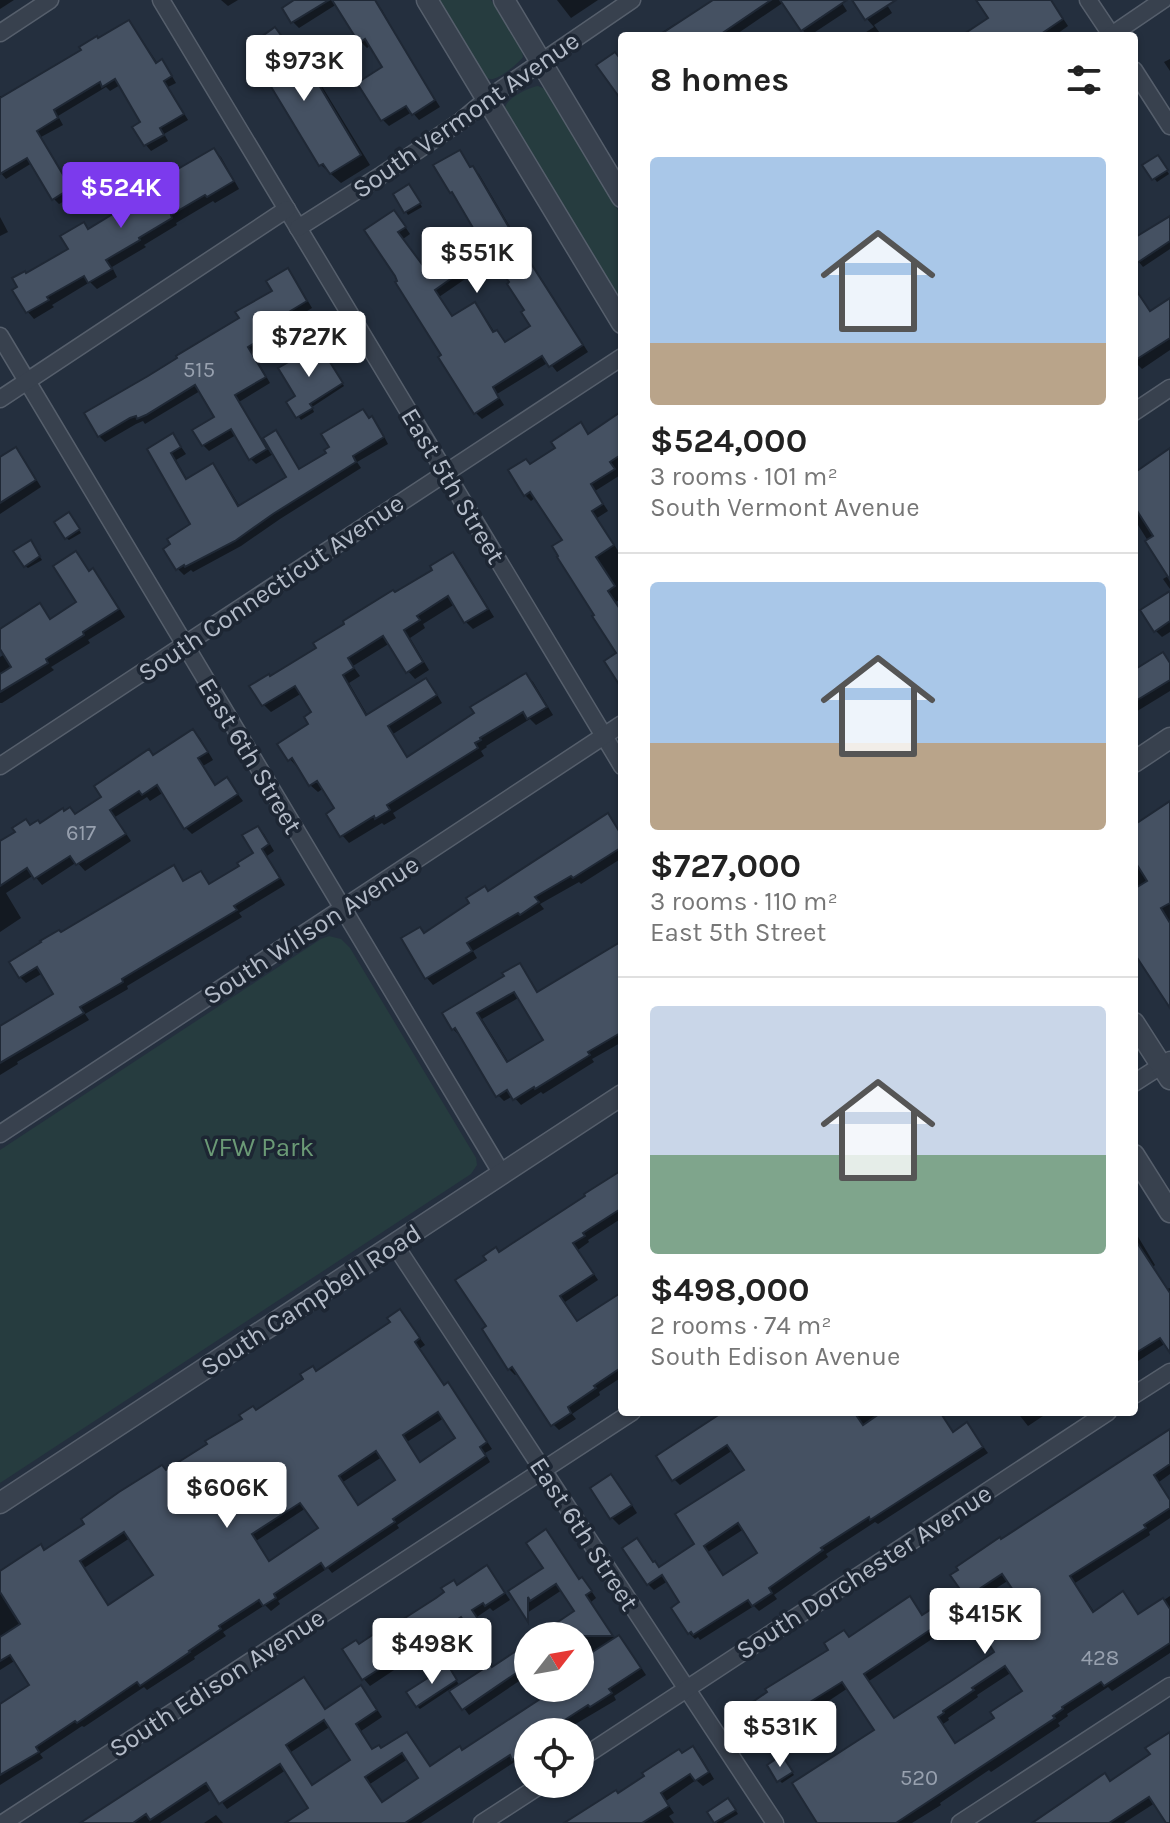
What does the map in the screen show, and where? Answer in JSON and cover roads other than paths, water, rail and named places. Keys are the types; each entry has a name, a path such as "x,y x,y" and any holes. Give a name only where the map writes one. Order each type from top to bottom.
{"street":[{"path":"0,33 50,0"},
{"name":"East 5th Street","path":"161,0 618,759"},
{"path":"427,0 618,316"},
{"path":"504,0 618,190"},
{"name":"South Vermont Avenue","path":"298,228 415,153 487,99 632,0"},
{"path":"1088,0 1108,32"},
{"path":"1117,32 1163,0"},
{"path":"1138,76 1170,126"},
{"path":"0,399 287,209"},
{"name":"East 6th Street","path":"0,336 502,1174"},
{"name":"South Connecticut Avenue","path":"0,766 618,360"},
{"path":"1138,409 1170,388"},
{"name":"South Wilson Avenue","path":"0,1134 618,727"},
{"path":"1138,759 1170,738"},
{"path":"1138,1028 1167,1068 1138,1081"},
{"name":"South Campbell Road","path":"0,1503 618,1098"},
{"path":"1138,1161 1170,1212"},
{"name":"East 6th Street","path":"395,1245 775,1823"},
{"path":"1138,1392 1170,1372"},
{"name":"South Edison Avenue","path":"3,1823 626,1416"},
{"name":"South Dorchester Avenue","path":"594,1750 1102,1416"},
{"path":"960,1823 1170,1686"},
{"path":"482,1823 520,1798"}],"park label":[{"name":"VFW Park","path":"259,1147"}]}
